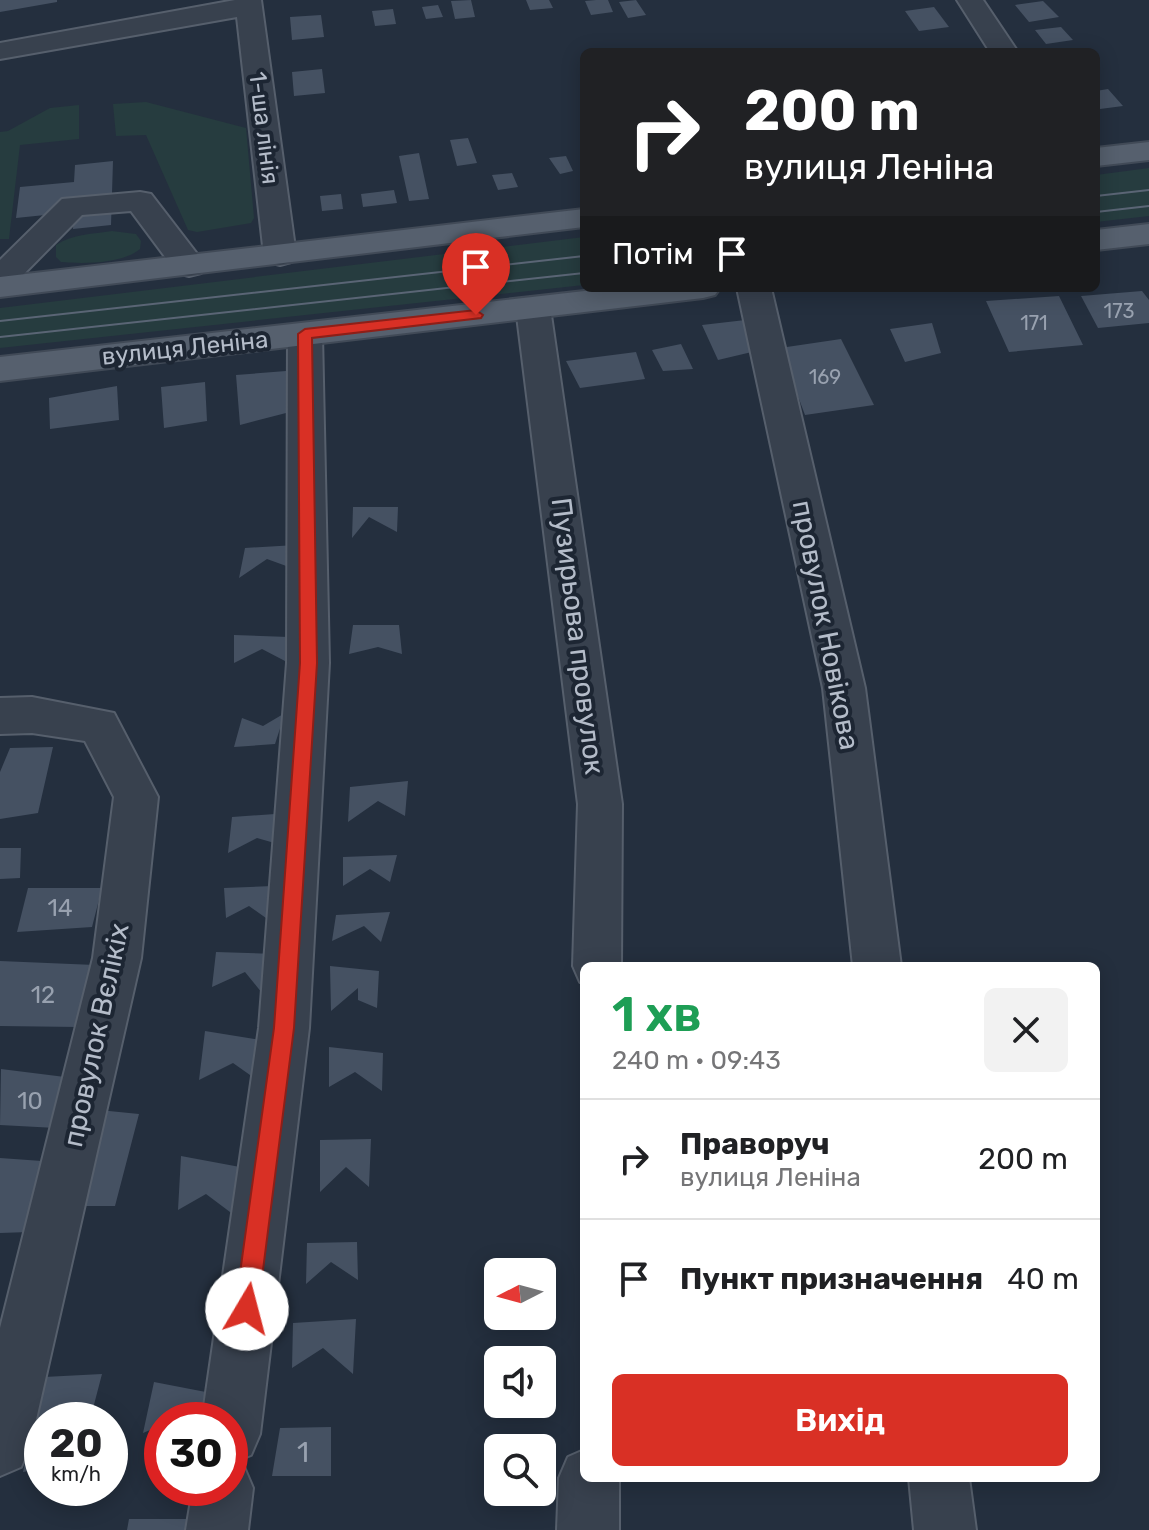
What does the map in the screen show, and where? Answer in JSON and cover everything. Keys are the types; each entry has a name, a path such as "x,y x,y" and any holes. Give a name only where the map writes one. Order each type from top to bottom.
{"main road":[{"path":"1100,157 1149,151"},
{"path":"0,287 580,218"},
{"path":"1100,240 1149,234"},
{"name":"вулиця Леніна","path":"0,369 669,292"}],"street":[{"path":"970,0 1001,48"},
{"path":"0,51 248,4"},
{"name":"1-ша лінія","path":"248,4 280,255"},
{"path":"0,279 73,206 140,201 189,266"},
{"name":"провулок Новікова","path":"755,292 844,688 877,962"},
{"name":"Пузирьова провулок","path":"533,308 600,804 597,962"},
{"path":"234,1402 284,1028 308,663 305,334"},
{"name":"провулок Вєлікіх","path":"0,716 32,715 99,726 136,797 117,958 0,1446"},
{"path":"588,1530 589,1482"},
{"path":"939,1482 945,1530"},
{"path":"217,1530 220,1506"}],"green space":[{"path":"146,102 246,128 254,218 251,223 197,232 188,230 146,135 116,136 113,104"},
{"path":"79,105 79,139 20,145 9,239 0,239 0,132 8,131 50,108"},
{"path":"1149,168 1149,216 1100,222 1100,174"},
{"path":"112,231 136,234 141,241 140,249 123,258 102,262 61,262 56,257 56,245 63,241"},
{"path":"580,237 580,285 0,348 0,308"}],"building":[{"path":"0,0 57,0 57,2 0,12"},
{"path":"471,0 475,17 455,19 451,1"},
{"path":"526,0 549,0 553,8 530,10"},
{"path":"608,0 613,12 591,15 585,1"},
{"path":"636,0 646,15 628,18 619,2"},
{"path":"1043,1 1059,17 1029,22 1015,5"},
{"path":"438,5 443,17 426,19 422,7"},
{"path":"934,7 949,27 919,31 905,11"},
{"path":"393,9 396,24 375,26 372,11"},
{"path":"321,15 324,37 292,40 290,17"},
{"path":"1061,27 1073,40 1046,44 1035,30"},
{"path":"322,69 325,93 294,96 292,72"},
{"path":"1108,89 1123,106 1100,109 1100,90"},
{"path":"468,138 477,163 457,166 450,140"},
{"path":"419,153 429,199 409,201 399,156"},
{"path":"566,156 573,171 560,174 549,158"},
{"path":"113,161 111,225 73,229 74,212 16,218 20,187 74,182 75,165"},
{"path":"512,173 518,187 498,190 492,175"},
{"path":"394,190 397,203 363,207 361,194"},
{"path":"341,194 343,209 322,211 320,196"},
{"path":"1142,291 1149,300 1149,323 1098,328 1081,296"},
{"path":"1059,296 1083,345 1009,352 986,301"},
{"path":"754,319 756,351 718,360 702,325"},
{"path":"932,323 941,353 905,362 890,329"},
{"path":"841,339 874,405 805,415 780,348"},
{"path":"681,344 693,369 663,371 652,350"},
{"path":"636,352 645,379 580,388 566,361"},
{"path":"286,371 286,413 240,425 236,375"},
{"path":"205,382 207,421 164,428 161,387"},
{"path":"117,386 119,420 50,429 49,398"},
{"path":"353,507 398,507 397,532 369,517 352,538"},
{"path":"296,545 289,567 267,559 239,578 245,548"},
{"path":"353,625 399,625 402,654 378,647 349,654"},
{"path":"234,635 289,637 285,661 262,649 234,663"},
{"path":"285,713 275,744 234,747 242,718 263,726"},
{"path":"53,747 38,813 0,819 0,772 10,748"},
{"path":"408,781 405,816 378,801 348,822 350,787"},
{"path":"275,814 278,844 257,838 228,853 232,817"},
{"path":"0,848 21,848 20,878 0,879"},
{"path":"397,855 390,882 370,869 343,886 343,857"},
{"path":"273,886 273,923 249,906 226,918 224,888"},
{"path":"28,888 102,888 92,927 17,932"},
{"path":"390,912 381,942 364,926 332,941 336,915"},
{"path":"216,952 275,954 262,993 245,972 212,987"},
{"path":"0,961 95,965 79,1027 0,1026"},
{"path":"330,966 379,971 377,1008 358,1000 358,988 331,1011"},
{"path":"205,1031 267,1041 257,1080 233,1063 199,1080"},
{"path":"329,1047 383,1053 382,1091 355,1072 329,1087"},
{"path":"1,1069 65,1077 56,1128 0,1125"},
{"path":"99,1110 139,1114 115,1206 76,1206"},
{"path":"371,1139 369,1187 346,1167 320,1192 320,1140"},
{"path":"181,1156 240,1167 234,1215 206,1194 178,1210"},
{"path":"0,1158 42,1161 29,1232 0,1233"},
{"path":"357,1242 358,1280 331,1262 306,1284 307,1243"},
{"path":"356,1319 353,1374 323,1348 292,1368 293,1323"},
{"path":"102,1374 95,1402 38,1402 44,1377"},
{"path":"154,1382 211,1393 210,1402 150,1402"},
{"path":"331,1427 331,1476 272,1476 280,1428"},
{"path":"129,1519 195,1519 193,1530 127,1530"}],"tram line":[{"path":"1100,196 1149,190"},
{"path":"1100,212 1149,206"},
{"path":"0,321 580,256"},
{"path":"0,337 580,273"}],"route":[{"path":"247,1309 284,1028 308,663 305,334 476,315"}]}
